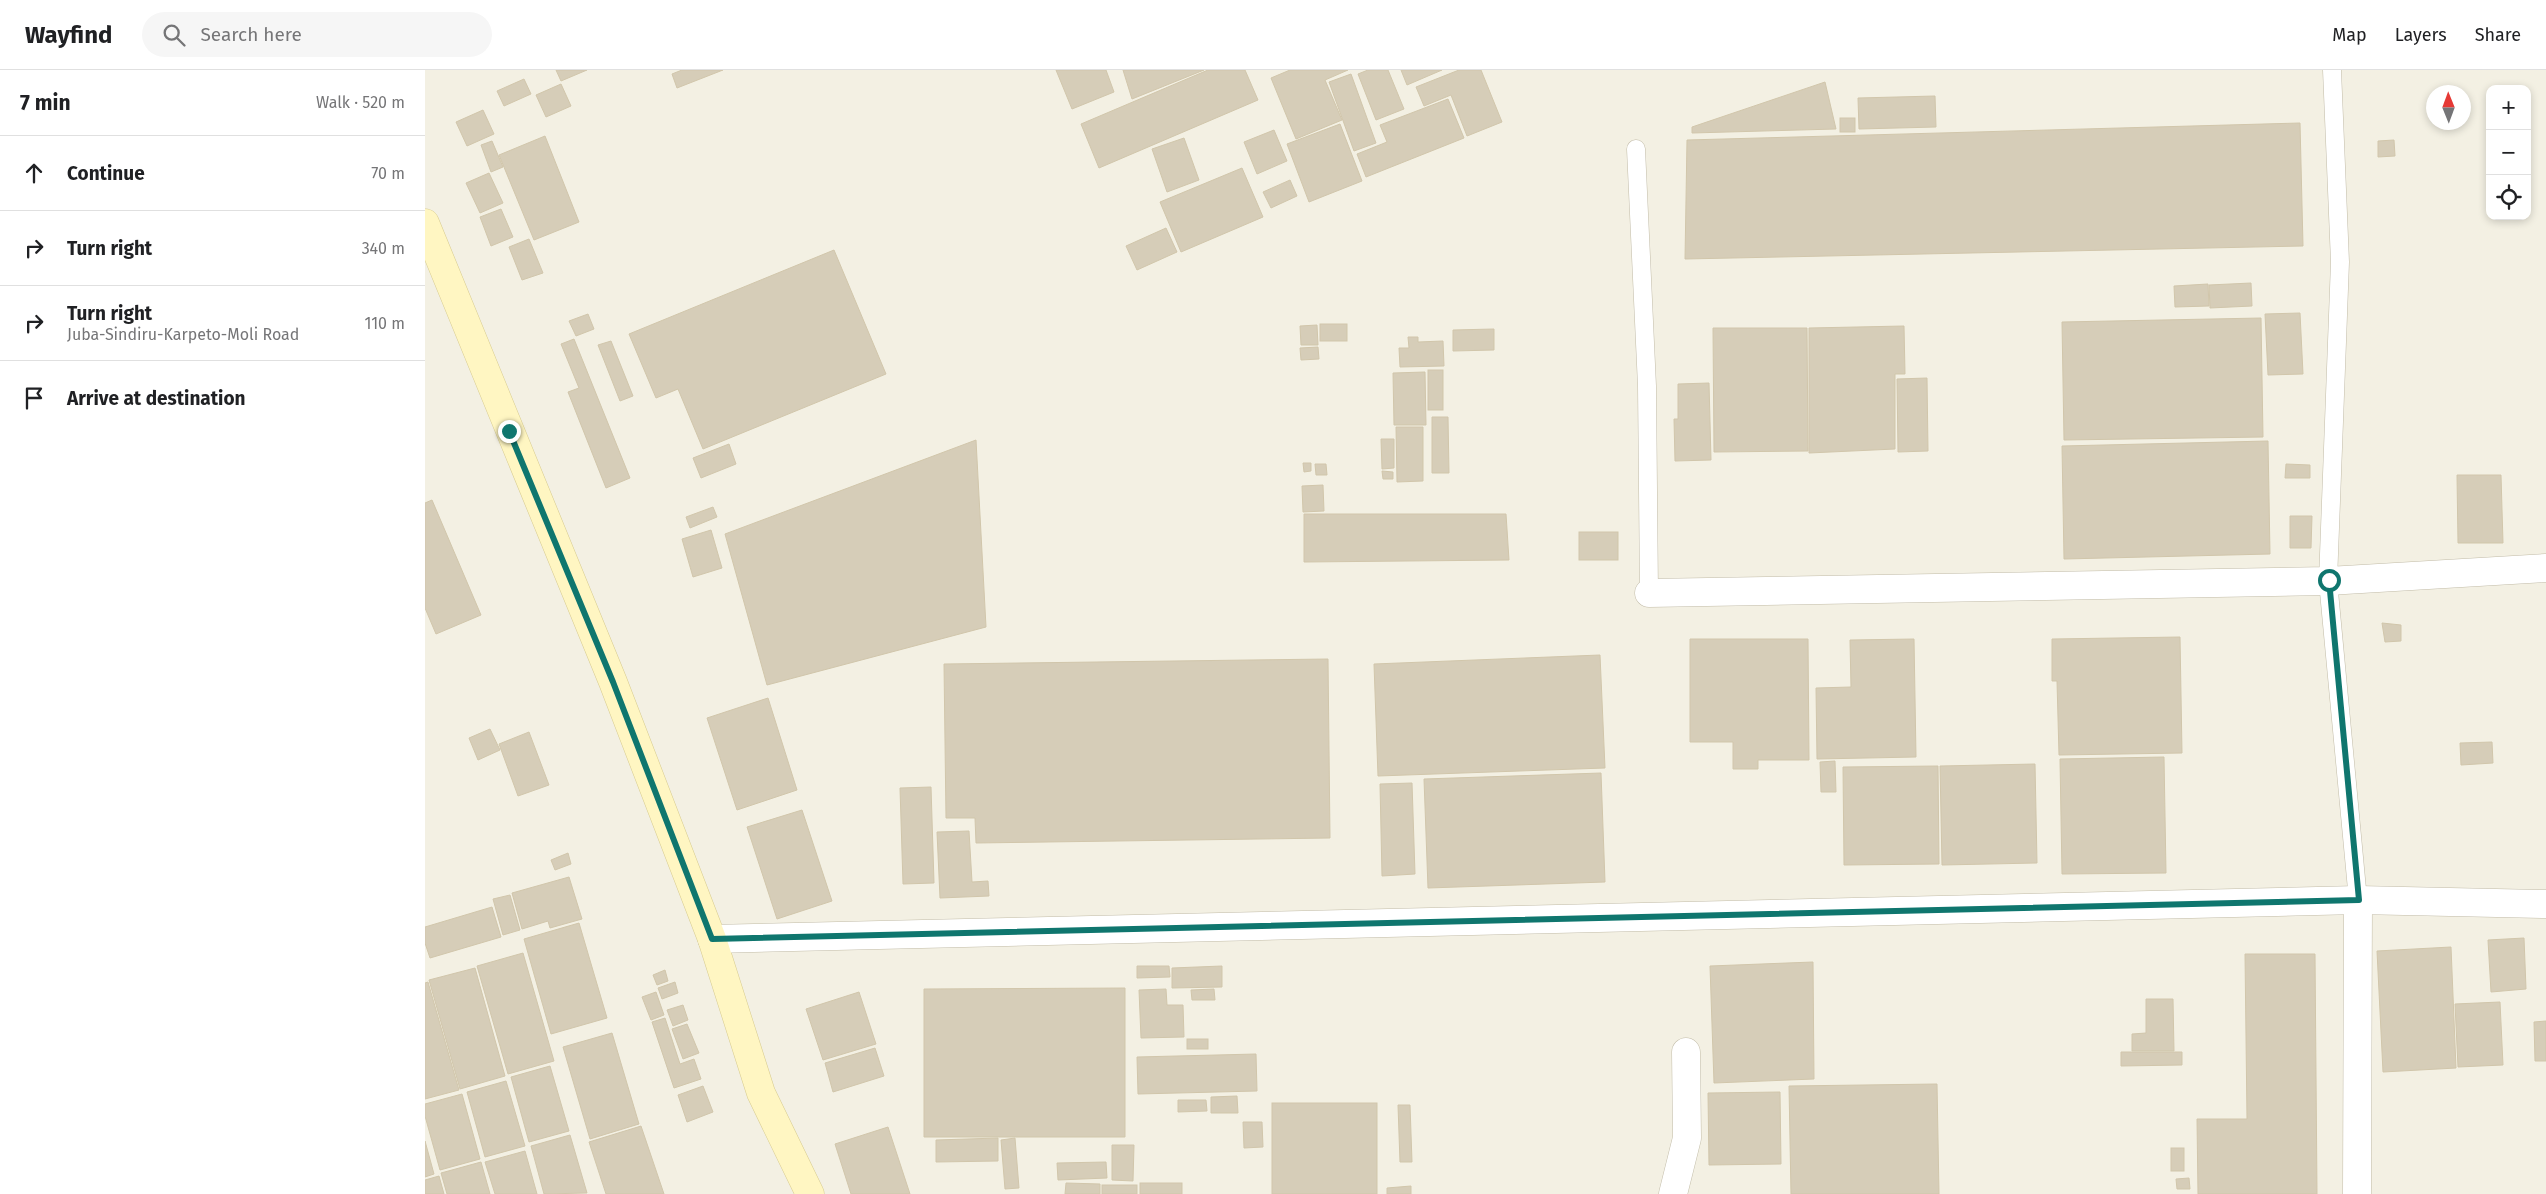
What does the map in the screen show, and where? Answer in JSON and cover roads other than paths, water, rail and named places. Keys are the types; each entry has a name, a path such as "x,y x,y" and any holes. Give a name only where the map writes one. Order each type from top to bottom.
{"main road":[{"path":"425,223 613,682 712,939 761,1093 810,1194"}],"street":[{"path":"1649,593 2329,580 2546,568"},
{"path":"712,939 2359,900 2546,904"},
{"path":"2357,1194 2359,900"},
{"path":"1673,1194 1687,1138 1686,1052"}],"lane":[{"path":"2332,70 2340,262 2329,580 2359,900"},
{"path":"1635,149 1647,386 1649,593"}]}
